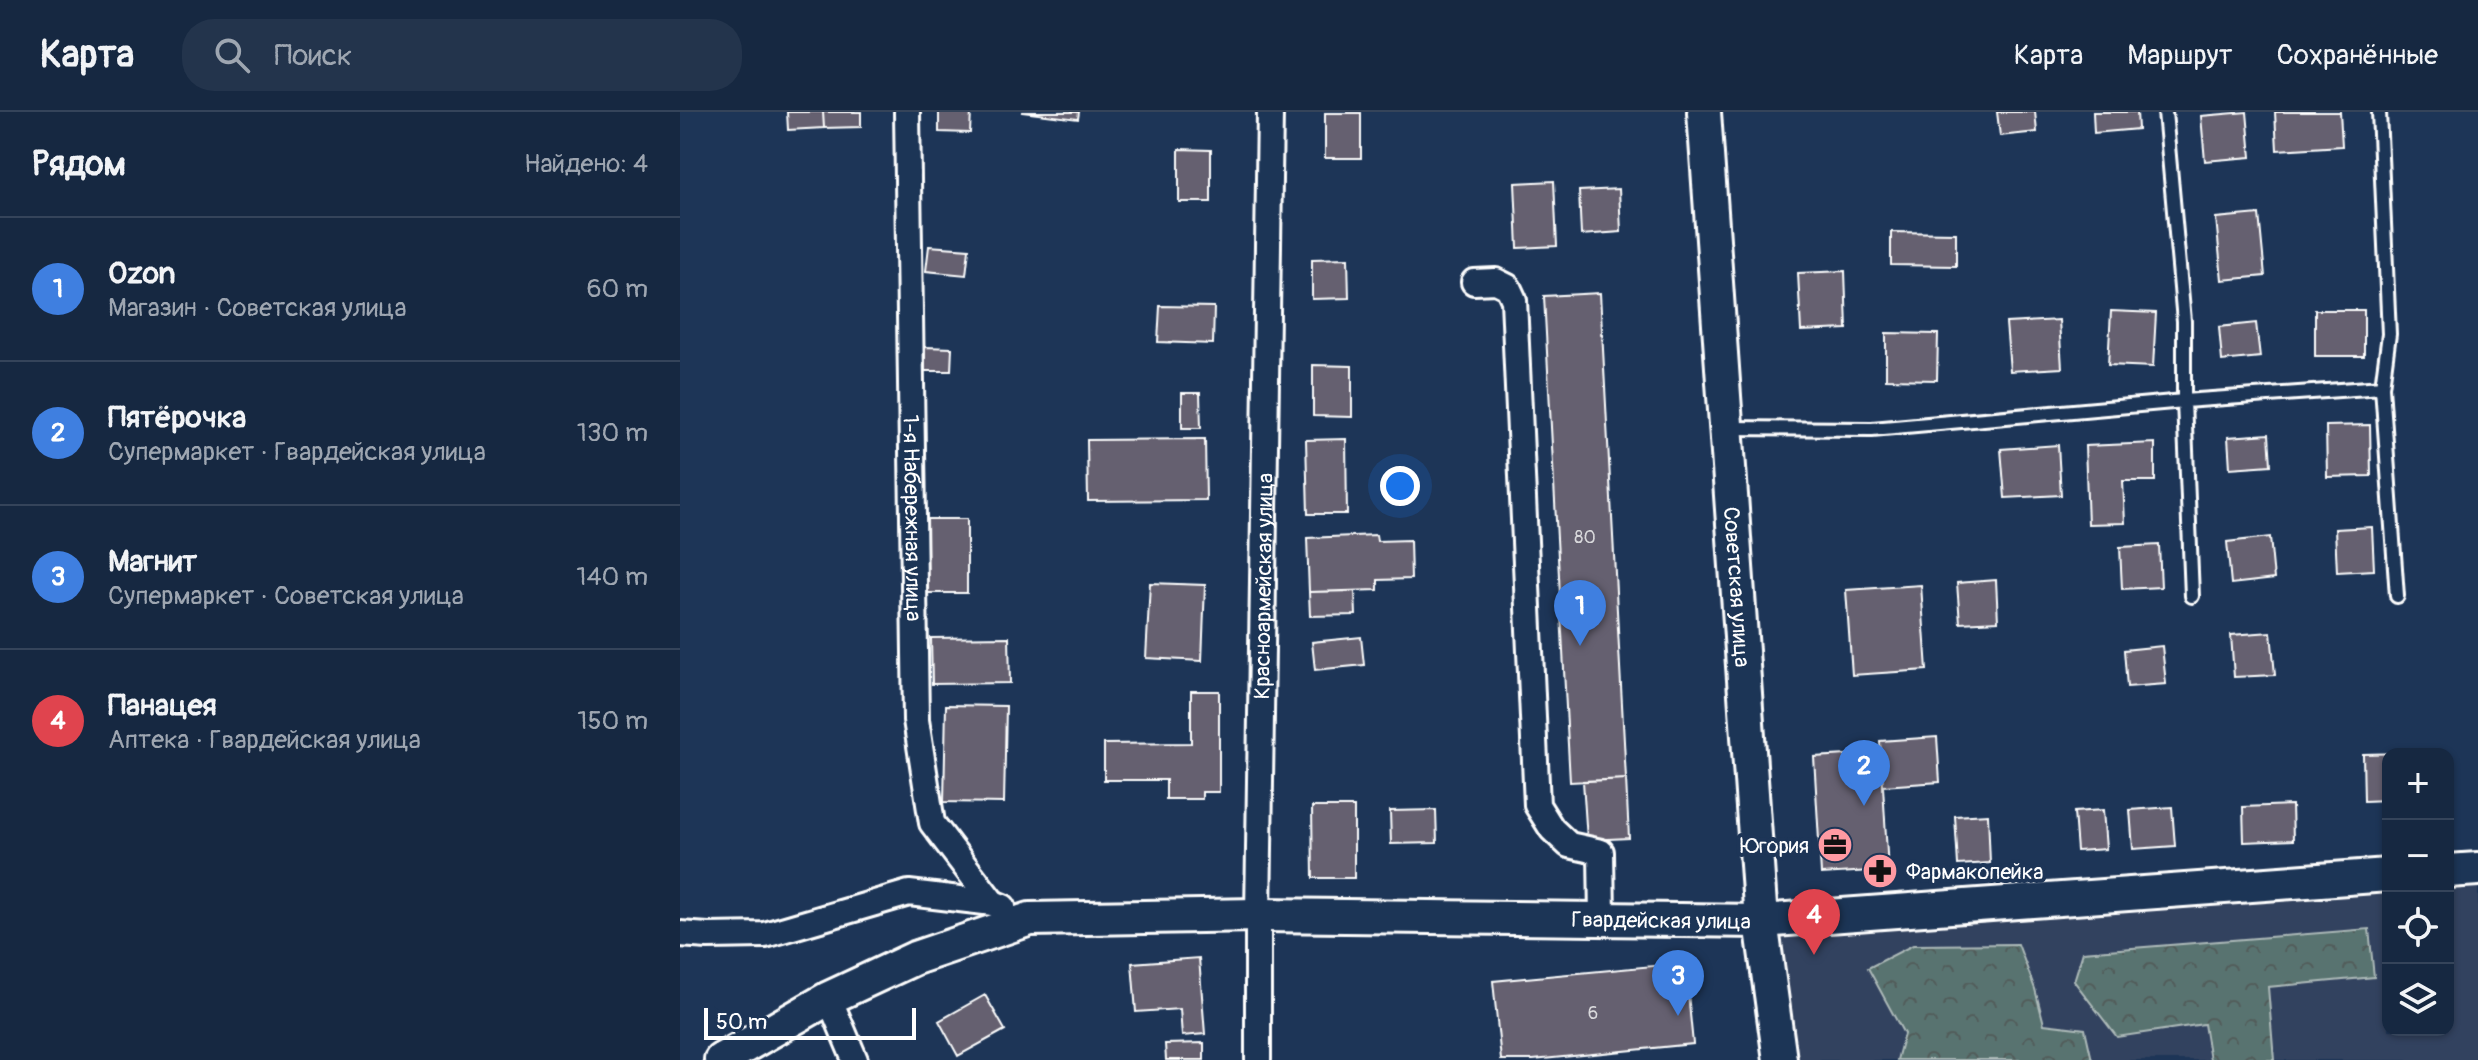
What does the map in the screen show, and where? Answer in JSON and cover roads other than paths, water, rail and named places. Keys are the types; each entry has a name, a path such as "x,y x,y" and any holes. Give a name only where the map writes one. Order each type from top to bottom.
{"main road":[{"name":"Советская улица","path":"1704,112 1761,921 1780,1060"},
{"path":"2454,871 2478,869"},
{"name":"Гвардейская улица","path":"721,1060 829,998 915,958 1030,919 1258,915 1761,921 2382,875"}],"street":[{"name":"1-я Набережная улица","path":"907,112 916,720 932,823 993,903"},
{"name":"Красноармейская улица","path":"1258,1060 1270,112"},
{"path":"1474,282 1496,281 1508,287 1514,300 1537,805 1552,829 1569,845 1601,852 1602,919"},
{"path":"680,934 765,935 909,893 993,903 1030,919"},
{"path":"829,998 855,1060"}],"lane":[{"path":"2165,112 2184,321 2192,596"},
{"path":"2379,112 2389,334 2382,387 2397,596"},
{"path":"1726,428 1872,429 2382,387"}],"place":[{"name":"Ozon","path":"1580,646"},
{"name":"Пятёрочка","path":"1864,806"},
{"name":"Югория","path":"1835,845"},
{"name":"Фармакопейка","path":"1880,871"},
{"name":"Панацея","path":"1814,955"},
{"name":"Магнит","path":"1678,1016"}]}
